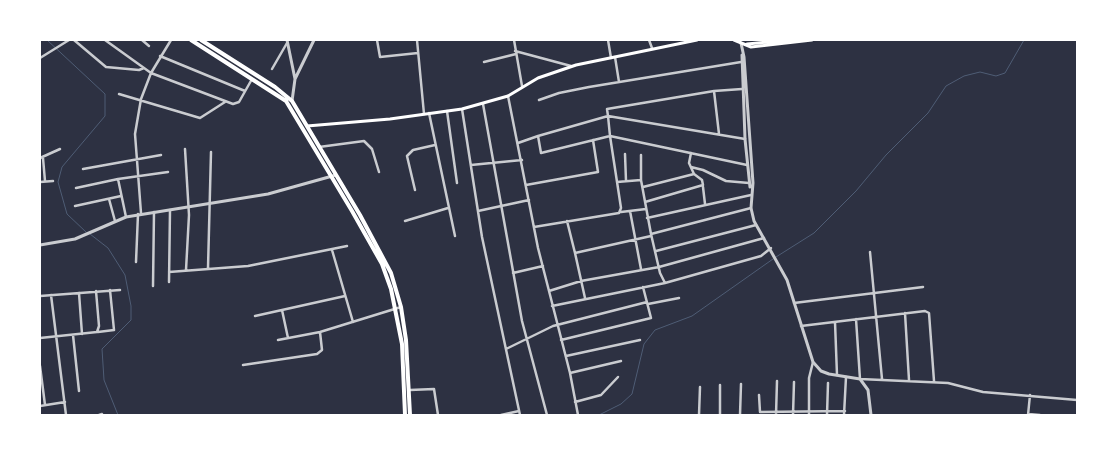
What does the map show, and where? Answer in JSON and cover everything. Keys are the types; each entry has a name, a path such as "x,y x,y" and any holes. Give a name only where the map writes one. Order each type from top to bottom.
{"main road":[{"path":"191,40 252,79 264,84 291,107 366,236 388,278 396,309 410,390 405,415"},
{"path":"201,40 292,101 370,234 391,273 401,307 407,402 410,415"},
{"path":"307,126 462,109 508,96 522,86 572,66 697,40"},
{"path":"746,44 789,40"},
{"path":"738,41 751,47 812,40"},
{"path":"366,236 370,234"}],"street":[{"path":"40,58 50,54 69,40"},
{"path":"74,40 106,67 139,70 144,68"},
{"path":"105,40 151,73 226,102 236,104 252,79"},
{"path":"142,40 149,46"},
{"path":"136,262 139,214 135,134 141,99 151,73 171,40"},
{"path":"292,101 295,80 314,40"},
{"path":"377,40 380,57 418,54"},
{"path":"417,40 424,114"},
{"path":"514,40 522,86"},
{"path":"608,40 619,82"},
{"path":"649,40 652,48"},
{"path":"288,41 295,80"},
{"path":"272,69 288,41"},
{"path":"738,41 742,54 751,158 751,208 756,225 781,266 812,362 809,378 809,415"},
{"path":"484,62 516,52 572,66"},
{"path":"742,54 744,139 751,189"},
{"path":"160,56 245,91"},
{"path":"539,100 559,93 741,62"},
{"path":"621,212 607,109 714,91 742,89"},
{"path":"714,91 718,134"},
{"path":"119,94 200,118 226,102"},
{"path":"508,96 534,227 552,306 570,372 577,415"},
{"path":"483,104 513,273 547,415"},
{"path":"462,109 478,211 520,415"},
{"path":"447,111 458,183"},
{"path":"429,113 455,236"},
{"path":"518,143 608,116 744,139"},
{"path":"538,136 541,153 610,136 747,165"},
{"path":"526,185 598,172 593,140"},
{"path":"319,147 364,141 372,149 379,172"},
{"path":"415,190 407,156 413,150 435,145"},
{"path":"185,148 189,207 186,270"},
{"path":"45,181 41,158 60,149"},
{"path":"208,268 211,152"},
{"path":"690,153 691,167 694,174 702,180 705,204"},
{"path":"624,154 626,181"},
{"path":"83,169 161,155"},
{"path":"641,155 641,180 647,218 659,267 665,283"},
{"path":"471,165 522,160"},
{"path":"691,167 703,170 726,181 749,183"},
{"path":"76,188 137,175 168,172"},
{"path":"643,186 694,174"},
{"path":"40,245 75,239 126,217 268,194 331,178 336,175"},
{"path":"118,179 126,217"},
{"path":"617,182 641,180"},
{"path":"40,182 53,181"},
{"path":"645,202 702,187"},
{"path":"647,218 751,194"},
{"path":"75,206 122,196"},
{"path":"109,199 115,222"},
{"path":"478,211 529,200"},
{"path":"405,221 448,208"},
{"path":"534,227 646,208"},
{"path":"575,254 636,241 651,235 751,208"},
{"path":"169,282 170,210"},
{"path":"630,211 641,269"},
{"path":"153,286 154,212"},
{"path":"567,221 585,298"},
{"path":"656,250 756,225"},
{"path":"549,291 581,281 659,267 765,238"},
{"path":"169,272 248,266 347,246"},
{"path":"552,306 665,283 761,256 772,249"},
{"path":"332,250 353,322"},
{"path":"870,252 882,379"},
{"path":"513,273 543,266"},
{"path":"561,340 649,319 651,317 643,286"},
{"path":"794,303 923,287"},
{"path":"40,338 114,330 110,290"},
{"path":"40,296 120,290"},
{"path":"96,291 99,326 97,332"},
{"path":"79,293 82,334"},
{"path":"51,295 66,415"},
{"path":"255,316 345,296"},
{"path":"506,349 557,325 647,303 679,298"},
{"path":"278,340 320,332 401,307"},
{"path":"282,310 288,338"},
{"path":"801,326 876,316 930,312 934,382"},
{"path":"905,313 908,380"},
{"path":"856,319 860,379 868,390 871,415"},
{"path":"835,322 837,375"},
{"path":"242,365 317,354 322,350 320,332"},
{"path":"73,335 79,392"},
{"path":"565,356 640,340"},
{"path":"570,372 621,361"},
{"path":"812,362 821,370 860,379 957,384 982,392 1077,400"},
{"path":"40,366 46,405"},
{"path":"759,395 760,412 793,413 809,411 845,413 846,376"},
{"path":"575,402 601,395 618,377"},
{"path":"777,381 777,413"},
{"path":"793,413 794,382"},
{"path":"827,413 828,383"},
{"path":"740,415 741,384"},
{"path":"720,385 720,415"},
{"path":"699,415 700,387"},
{"path":"410,390 434,388 438,415"},
{"path":"1030,395 1028,414 1040,415"},
{"path":"40,406 65,402"},
{"path":"501,415 519,411"}],"waterway":[{"path":"47,40 105,94 105,116 62,167 58,182 67,214 86,232"},
{"path":"776,257 814,233 856,191 886,155 928,113 946,86 964,76 980,72 996,76 1005,73 1024,40"},
{"path":"90,234 108,248 125,275 131,306 131,320 102,349 104,380 118,415"},
{"path":"599,415 621,404 632,394 644,344 655,330 692,316 773,259"}]}
